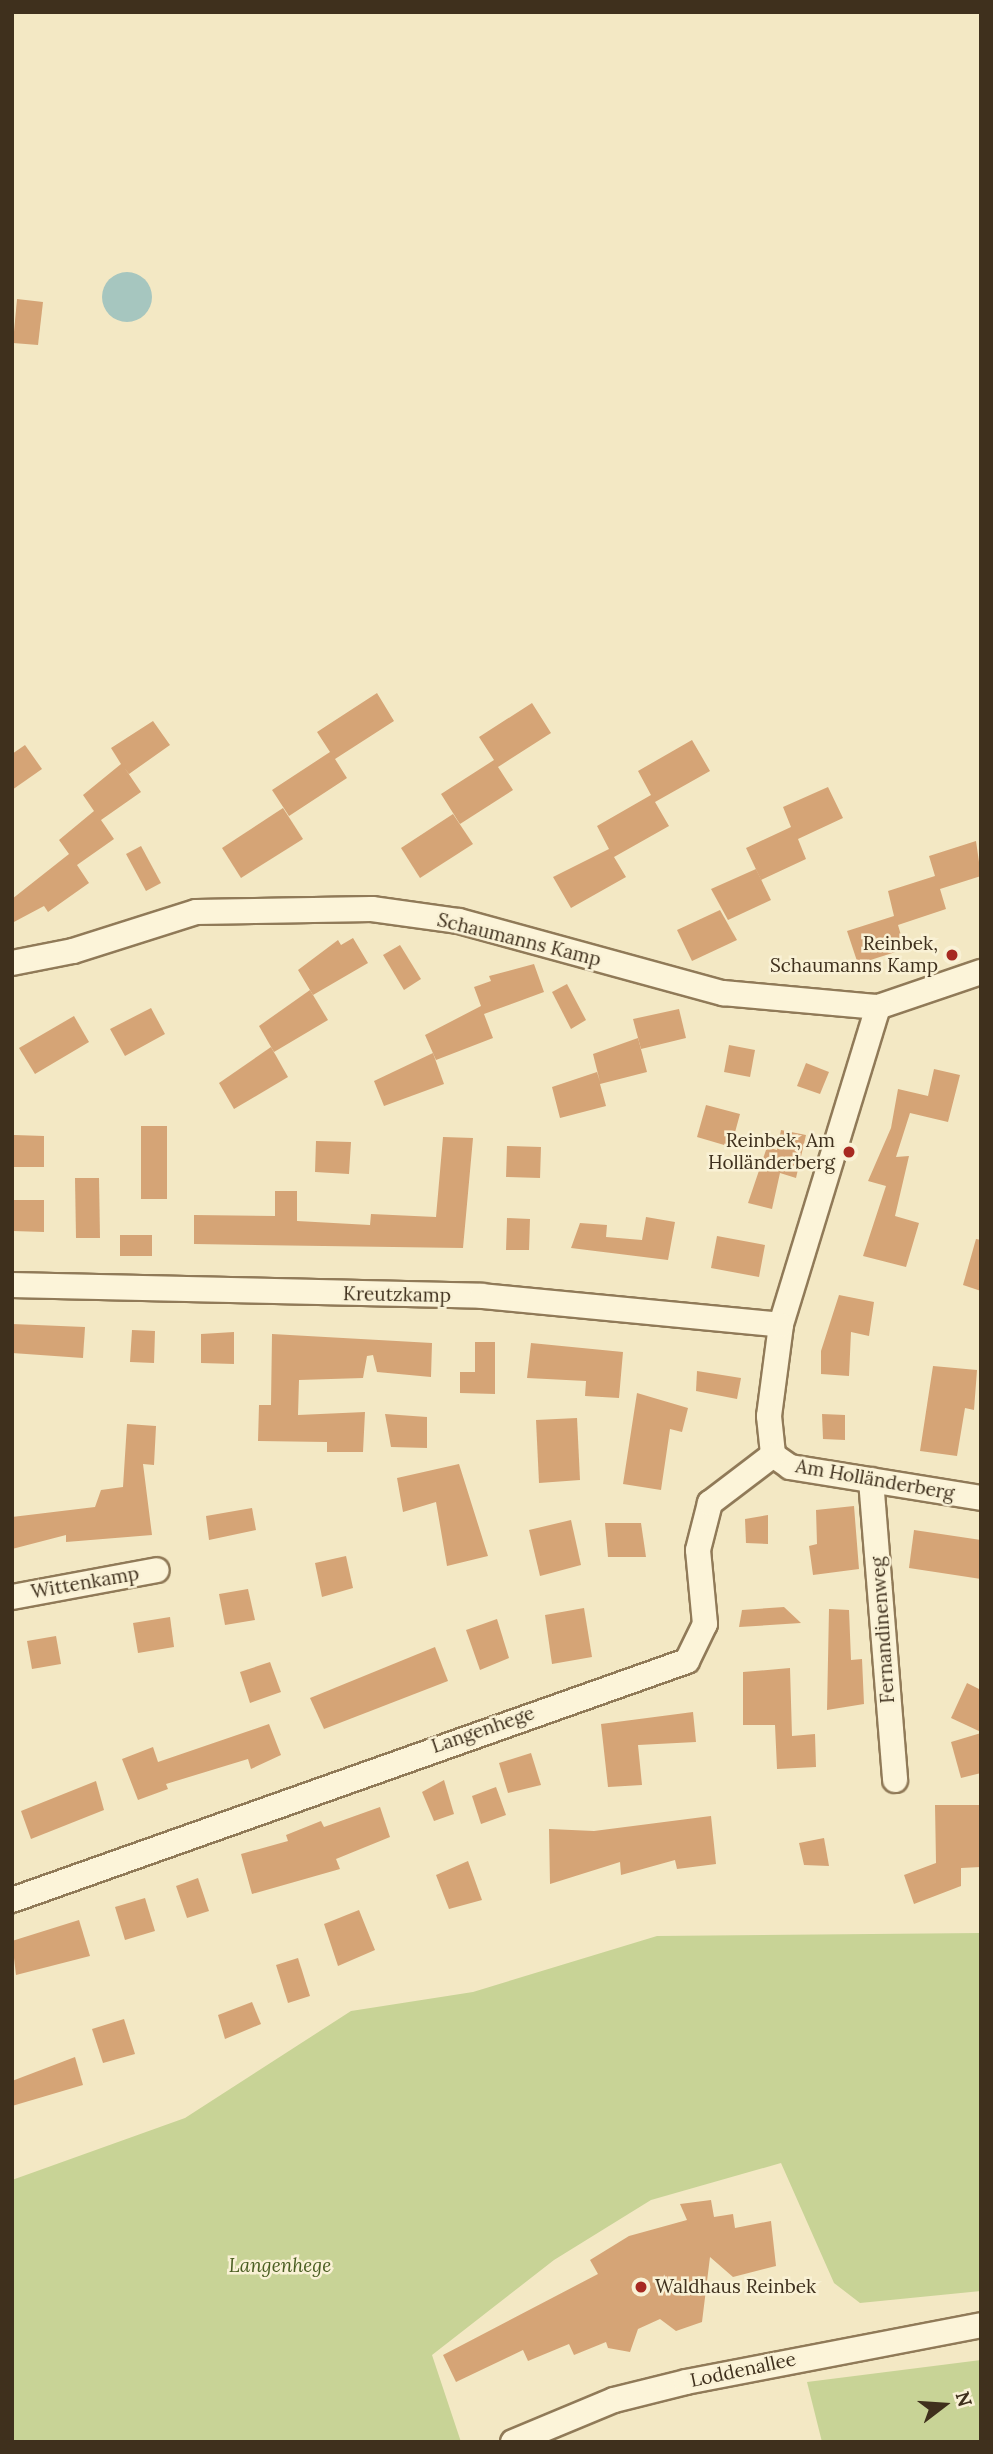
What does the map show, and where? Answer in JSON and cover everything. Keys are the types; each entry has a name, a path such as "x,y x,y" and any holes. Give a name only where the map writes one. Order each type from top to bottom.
{"street":[{"name":"Schaumanns Kamp","path":"12,963 73,951 196,912 372,909 459,921 723,993 878,1007 981,972"},
{"name":"Am Holländerberg","path":"878,1007 781,1325 769,1416 773,1455 790,1467 981,1498"},
{"name":"Kreutzkamp","path":"12,1285 482,1296 781,1325"},
{"name":"Langenhege","path":"12,1900 687,1661 705,1624 698,1550 710,1503 773,1455"},
{"name":"Fernandinenweg","path":"871,1480 895,1780"},
{"name":"Wittenkamp","path":"12,1597 158,1570"},
{"name":"Loddenallee","path":"513,2442 614,2400 686,2382 981,2325"}],"green space":[{"name":"Langenhege","path":"981,1933 981,2291 860,2303 834,2283 781,2163 651,2200 554,2260 432,2355 461,2442 12,2442 12,2180 185,2118 351,2011 473,1992 657,1936"},
{"path":"981,2360 981,2442 822,2442 807,2382"}],"water":[{"path":"127,272 145,279 152,297 145,315 127,322 109,315 102,297 109,279"}],"building":[{"path":"17,299 43,302 38,345 13,343"},
{"path":"377,693 394,721 335,759 347,778 289,816 272,790 330,752 317,732"},
{"path":"532,703 551,733 498,767 513,790 460,824 441,794 494,760 479,737"},
{"path":"153,721 170,745 129,774 124,767 141,792 101,820 114,839 77,865 89,883 48,912 44,906 12,923 12,899 69,854 59,840 94,811 83,795 121,764 111,748"},
{"path":"692,740 710,771 655,802 669,826 614,857 626,877 571,908 553,877 609,849 597,826 651,795 638,771"},
{"path":"25,745 42,769 12,790 12,754"},
{"path":"828,787 843,818 798,839 806,859 761,880 746,848 791,827 783,807"},
{"path":"283,808 303,839 241,878 222,848"},
{"path":"453,814 473,844 420,878 401,848"},
{"path":"976,841 981,876 940,889 946,909 898,925 905,949 858,964 847,931 894,916 888,891 935,876 929,856"},
{"path":"141,846 161,883 146,891 126,854"},
{"path":"756,869 771,900 728,920 711,889"},
{"path":"720,910 737,940 692,961 677,930"},
{"path":"353,938 368,963 313,995 298,970 338,940 341,945"},
{"path":"400,945 421,979 404,990 383,955"},
{"path":"534,964 544,992 484,1014 493,1038 436,1060 425,1035 481,1006 474,987 491,981 489,976"},
{"path":"567,984 586,1020 571,1029 552,992"},
{"path":"310,990 328,1020 274,1052 259,1026"},
{"path":"151,1008 165,1034 125,1056 110,1029"},
{"path":"679,1009 686,1038 641,1049 633,1019"},
{"path":"74,1016 89,1042 35,1074 19,1048"},
{"path":"638,1038 647,1072 600,1084 606,1106 560,1118 552,1087 597,1072 600,1082 593,1054"},
{"path":"729,1045 755,1050 750,1077 724,1072"},
{"path":"271,1047 288,1077 234,1109 219,1083"},
{"path":"433,1053 444,1084 384,1106 374,1081"},
{"path":"806,1063 829,1072 820,1094 797,1086"},
{"path":"934,1069 960,1075 948,1122 910,1113 896,1157 909,1156 895,1216 919,1223 906,1267 863,1256 886,1186 868,1181 891,1128 898,1089 928,1096"},
{"path":"706,1105 740,1114 731,1147 697,1137"},
{"path":"141,1126 167,1126 167,1199 141,1199"},
{"path":"781,1130 806,1135 796,1178 780,1173 772,1209 748,1203 767,1147 777,1150"},
{"path":"14,1135 44,1136 44,1167 14,1167"},
{"path":"443,1137 473,1138 463,1248 194,1244 194,1215 275,1216 275,1191 297,1191 297,1221 370,1225 371,1214 436,1217"},
{"path":"316,1141 351,1142 349,1174 315,1172"},
{"path":"507,1146 541,1147 540,1178 506,1177"},
{"path":"75,1178 99,1178 100,1238 76,1238"},
{"path":"13,1200 44,1200 44,1232 13,1231"},
{"path":"646,1217 675,1222 668,1260 571,1248 580,1223 607,1225 606,1237 642,1240"},
{"path":"507,1218 530,1219 529,1250 506,1250"},
{"path":"120,1235 152,1235 152,1256 120,1256"},
{"path":"717,1236 765,1245 759,1277 711,1268"},
{"path":"976,1239 981,1240 981,1291 963,1285"},
{"path":"839,1295 874,1302 869,1336 851,1332 849,1376 821,1374 821,1351"},
{"path":"12,1324 85,1327 83,1358 12,1353"},
{"path":"132,1330 155,1331 154,1363 130,1362"},
{"path":"234,1332 234,1364 201,1363 201,1334"},
{"path":"272,1334 432,1343 431,1377 377,1372 373,1355 367,1356 363,1378 299,1380 298,1415 365,1412 363,1452 327,1452 327,1442 258,1441 259,1405 271,1405"},
{"path":"475,1342 495,1342 495,1394 460,1393 460,1372 475,1372"},
{"path":"531,1343 623,1352 619,1398 585,1396 586,1381 527,1378"},
{"path":"933,1366 977,1370 974,1410 965,1408 957,1456 920,1451"},
{"path":"697,1371 741,1378 737,1399 696,1391"},
{"path":"637,1393 688,1408 682,1432 670,1429 661,1490 623,1484"},
{"path":"385,1414 427,1417 427,1448 391,1447"},
{"path":"822,1414 845,1415 845,1440 823,1439"},
{"path":"577,1418 580,1480 539,1483 536,1420"},
{"path":"127,1424 156,1426 154,1465 143,1464 152,1535 66,1542 66,1535 12,1549 12,1517 95,1507 101,1490 123,1487"},
{"path":"459,1464 488,1556 447,1566 436,1502 403,1512 397,1478"},
{"path":"854,1506 859,1569 813,1575 809,1546 817,1544 816,1510"},
{"path":"252,1508 256,1530 209,1540 206,1516"},
{"path":"768,1515 768,1544 746,1543 745,1519"},
{"path":"571,1520 581,1565 540,1576 529,1530"},
{"path":"605,1523 641,1523 646,1557 608,1557"},
{"path":"914,1530 981,1540 981,1579 909,1568"},
{"path":"346,1556 353,1588 322,1597 315,1563"},
{"path":"248,1589 255,1620 225,1625 219,1594"},
{"path":"784,1607 801,1623 739,1627 742,1610"},
{"path":"584,1608 592,1657 552,1664 545,1615"},
{"path":"829,1609 849,1610 851,1660 862,1659 864,1704 827,1710"},
{"path":"170,1617 174,1647 138,1653 133,1623"},
{"path":"497,1619 509,1658 480,1670 466,1630"},
{"path":"56,1636 61,1664 32,1669 27,1641"},
{"path":"435,1647 448,1681 324,1729 310,1698"},
{"path":"270,1662 281,1692 250,1703 240,1672"},
{"path":"790,1668 792,1736 815,1734 816,1767 777,1769 775,1725 743,1725 743,1672"},
{"path":"967,1683 981,1690 981,1732 951,1718"},
{"path":"693,1712 696,1742 638,1745 642,1785 608,1787 601,1724"},
{"path":"269,1724 281,1755 251,1769 248,1759 166,1784 168,1789 138,1800 122,1759 153,1747 158,1762"},
{"path":"981,1733 981,1773 961,1778 951,1742"},
{"path":"531,1753 541,1785 508,1793 499,1763"},
{"path":"444,1780 454,1814 434,1821 422,1792"},
{"path":"96,1781 104,1810 31,1839 21,1811"},
{"path":"496,1787 506,1815 481,1824 472,1796"},
{"path":"935,1805 981,1805 981,1867 961,1868 961,1886 914,1904 904,1875 936,1863"},
{"path":"380,1807 390,1837 336,1859 340,1869 252,1894 241,1854 288,1841 286,1835 321,1821 324,1827"},
{"path":"711,1816 716,1864 677,1869 675,1860 621,1875 620,1862 550,1884 549,1829 594,1831"},
{"path":"824,1838 829,1866 804,1865 799,1843"},
{"path":"468,1861 482,1900 449,1909 436,1875"},
{"path":"198,1878 209,1911 187,1918 176,1886"},
{"path":"145,1898 155,1931 125,1940 115,1907"},
{"path":"359,1910 375,1950 338,1966 324,1924"},
{"path":"79,1920 90,1956 16,1975 12,1941"},
{"path":"298,1958 310,1996 288,2003 276,1965"},
{"path":"252,2002 261,2024 225,2039 218,2015"},
{"path":"124,2019 135,2054 103,2063 92,2029"},
{"path":"75,2057 83,2085 12,2106 12,2081"},
{"name":"Waldhaus Reinbek","path":"711,2200 714,2217 733,2214 735,2228 771,2221 776,2266 733,2277 710,2257 702,2322 676,2331 660,2319 638,2329 630,2352 608,2348 606,2342 574,2355 569,2344 528,2361 523,2350 456,2382 443,2355 598,2274 590,2260 629,2236 687,2220 680,2204"}],"place":[{"name":"Reinbek, Schaumanns Kamp","path":"952,955"},
{"name":"Reinbek, Am Holländerberg","path":"849,1152"},
{"name":"Waldhaus Reinbek","path":"641,2287"}]}
